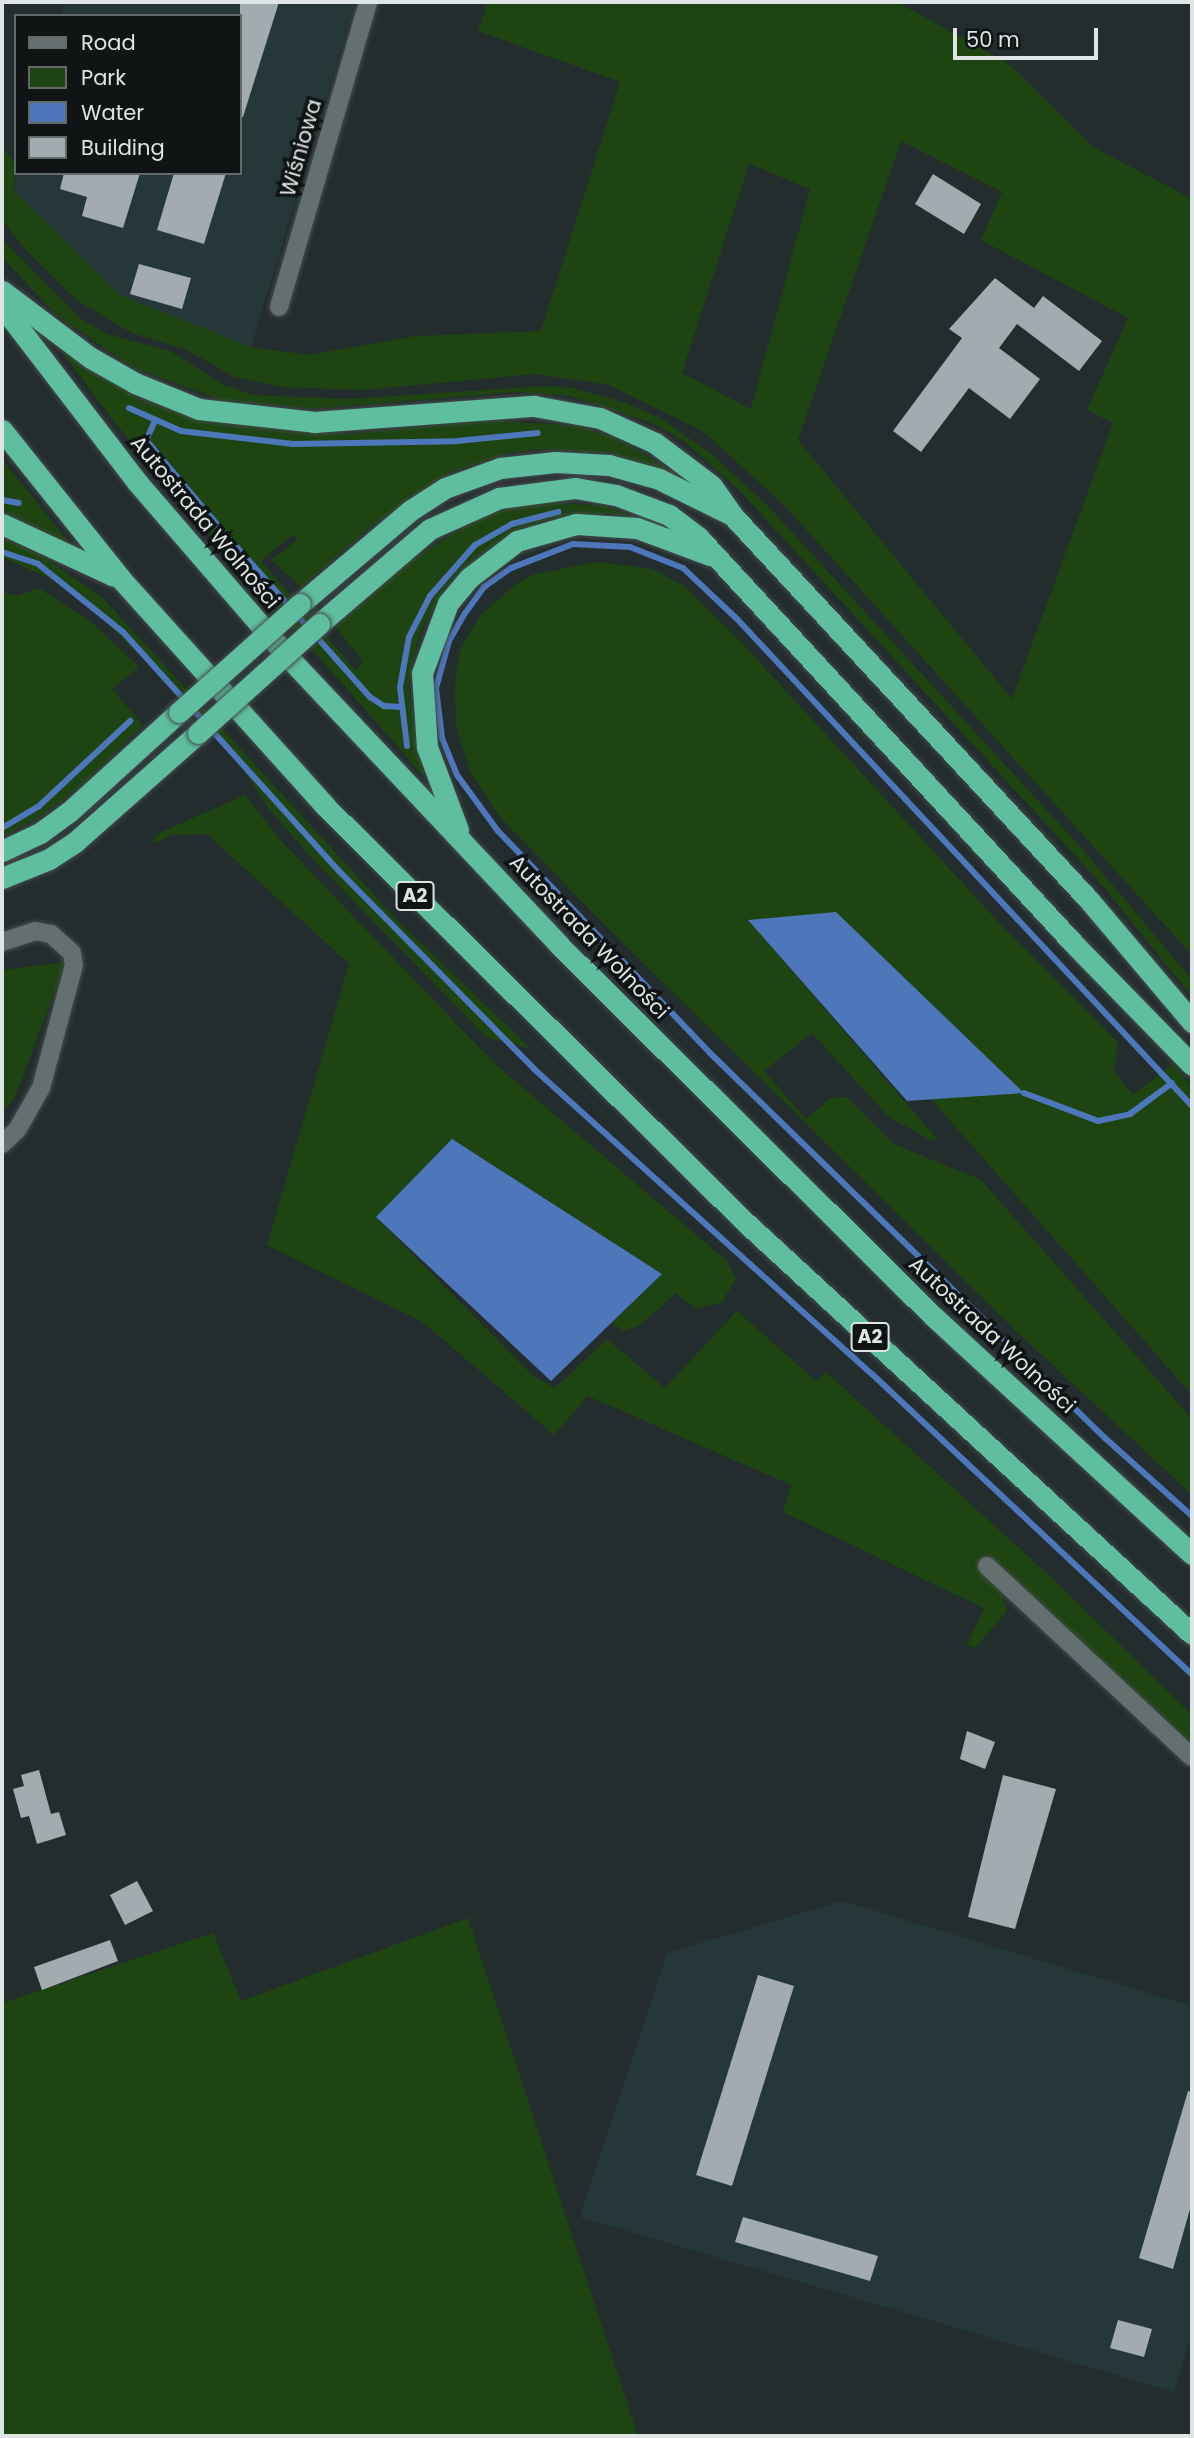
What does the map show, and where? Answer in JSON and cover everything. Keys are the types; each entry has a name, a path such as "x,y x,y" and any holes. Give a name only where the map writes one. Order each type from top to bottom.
{"highway":[{"path":"2,291 91,358 135,383 222,414 314,422 534,406 600,418 680,458 712,486 733,516 1089,900 1192,1022"},
{"name":"Autostrada Wolności","path":"2,306 187,541 289,658 559,945 933,1316 1192,1554"},
{"name":"A2","path":"2,430 120,578 326,807 744,1221 1192,1633"},
{"path":"2,850 40,833 69,812 300,604 411,510 445,488 500,468 556,462 609,465 659,479 733,516"},
{"path":"2,878 49,859 75,842 319,624 430,529 465,510 527,491 575,488 641,503 689,528 711,555 1192,1065"},
{"path":"2,524 120,578"},
{"path":"463,842 427,747 422,673 448,603 469,578 517,541 576,524 637,528 711,555"}],"street":[{"name":"Wiśniowa","path":"279,307 368,2"},
{"path":"2,942 35,931 51,934 72,953 74,965 41,1088 17,1129 2,1144"},
{"path":"987,1566 1192,1758"}],"shaded area":[{"path":"65,2 355,2 251,347 120,295 14,191 18,175 242,175 242,14 62,14"},
{"path":"842,1901 1192,2006 1192,2332 1174,2392 580,2217 667,1953"}],"green space":[{"path":"488,2 897,2 1009,64 1093,147 1192,199 1192,955 783,504 704,432 609,385 536,374 363,390 280,387 234,377 187,350 132,333 78,301 25,249 2,219 2,146 14,162 14,191 120,295 251,347 309,355 415,336 541,331 620,82 478,31","holes":["901,141 1002,192 981,240 1128,318 1087,410 1113,423 1012,699 798,440","749,164 810,189 751,409 682,373"]},
{"path":"2,239 80,318 107,334 172,352 222,384 254,395 349,399 545,386 573,388 626,403 660,418 709,452 767,505 1086,853 1192,980 1192,997 1103,886 740,491 685,442 652,423 570,396 517,392 312,409 222,400 134,368 56,315 2,257"},
{"path":"55,343 136,397 201,420 348,434 487,420 579,426 621,440 684,478 610,454 546,449 509,453 454,471 374,524 301,587 272,560 298,539 293,534 261,561 356,671 363,661 335,627 400,567 483,515 534,501 604,506 666,527 609,513 554,518 514,533 476,557 444,591 419,635 408,687 424,777 119,428"},
{"path":"2,459 72,546 2,513"},
{"path":"2,537 36,552 102,597 398,921 531,1049 487,1038 311,857 269,809 229,747 176,690 87,604 53,580 2,557"},
{"path":"598,562 652,569 684,586 740,641 1003,927 1118,1042 1114,1071 1133,1095 1173,1064 1192,1086 1192,1395 931,1099 1024,1092 748,920 938,1140 932,1141 889,1117 812,1033 764,1071 806,1119 831,1098 847,1097 894,1144 981,1180 1192,1419 1192,1495 1014,1329 593,913 500,817 471,773 456,727 455,687 459,652 480,616 516,584 535,574"},
{"path":"38,588 90,621 139,667 112,689 143,725 82,785 42,816 2,837 2,592 17,596"},
{"path":"245,795 281,841 495,1064 727,1261 736,1279 722,1302 696,1309 676,1293 639,1326 624,1331 612,1323 662,1274 452,1139 376,1217 532,1375 555,1388 607,1339 665,1388 737,1311 816,1381 826,1372 1054,1580 1192,1715 1192,1749 980,1568 1003,1595 1007,1611 975,1648 967,1645 984,1608 783,1512 791,1485 588,1396 554,1435 424,1323 267,1245 349,964 207,834 173,835 149,845 161,832"},
{"path":"66,962 15,1097 2,1113 2,970"},
{"path":"468,1918 638,2436 2,2436 2,2003 213,1933 241,2001"}],"water":[{"path":"836,912 1024,1093 907,1101 748,920"},
{"path":"452,1139 662,1274 551,1381 376,1217"}],"building":[{"path":"240,2 279,2 243,117 242,14"},
{"path":"933,174 981,204 964,234 915,204"},
{"path":"64,175 139,175 123,228 82,216 87,197 60,189"},
{"path":"173,175 225,175 204,244 157,230"},
{"path":"139,264 191,278 182,309 130,294"},
{"path":"995,278 1034,308 1043,296 1102,341 1079,371 1017,324 999,348 1040,379 1010,419 969,388 921,452 893,431 962,338 949,329"},
{"path":"967,1731 995,1742 985,1769 960,1759"},
{"path":"39,1770 51,1814 59,1812 66,1835 37,1844 29,1816 21,1818 13,1789 24,1786 21,1775"},
{"path":"1003,1775 1056,1789 1015,1929 968,1917"},
{"path":"137,1881 153,1911 125,1925 110,1895"},
{"path":"110,1940 118,1961 42,1990 34,1967"},
{"path":"758,1975 794,1986 732,2186 696,2175"},
{"path":"1188,2091 1192,2092 1192,2202 1173,2269 1139,2258"},
{"path":"743,2217 878,2256 870,2281 735,2242"},
{"path":"1118,2320 1152,2329 1144,2357 1110,2348"}],"waterway":[{"path":"129,408 181,431 293,444 457,441 538,433"},
{"path":"155,421 146,440 226,535 370,697 384,706 402,707"},
{"path":"2,500 19,503"},
{"path":"407,746 400,687 409,637 430,596 475,545 512,524 558,512"},
{"path":"1192,1106 737,619 683,568 630,547 573,544 511,568 484,587 465,613 449,641 436,688 442,738 457,775 498,831 710,1053 1105,1438 1192,1516"},
{"path":"2,552 38,564 123,632 339,871 534,1069 872,1374 1192,1675"},
{"path":"2,828 39,806 130,721"},
{"path":"1024,1093 1098,1121 1130,1114 1172,1083"}]}
